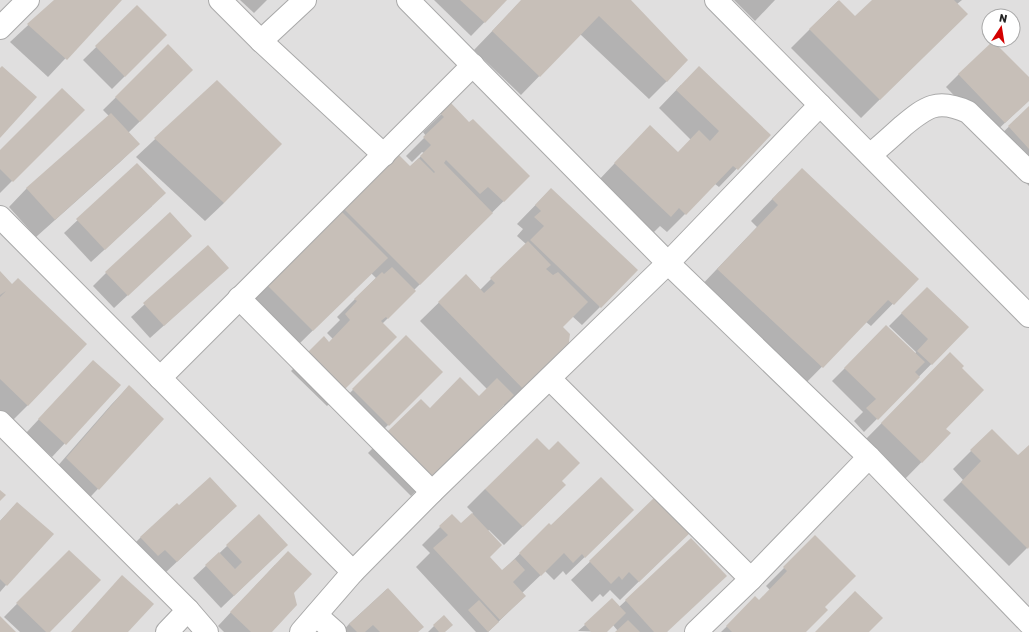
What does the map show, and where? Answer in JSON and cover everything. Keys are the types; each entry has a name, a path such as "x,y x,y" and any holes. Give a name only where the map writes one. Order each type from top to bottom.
{"street":[{"path":"0,28 28,0"},
{"path":"220,0 384,155"},
{"path":"262,41 305,0"},
{"path":"408,0 668,263 869,457 1029,623"},
{"path":"716,0 870,155 1025,305"},
{"path":"160,378 473,65"},
{"path":"870,155 922,111 933,106 944,104 956,106 968,112 1029,172"},
{"path":"301,632 352,572 432,492 668,263 820,105"},
{"path":"0,217 352,572"},
{"path":"239,298 432,492"},
{"path":"550,379 751,579"},
{"path":"0,422 188,610 207,632"},
{"path":"696,632 751,579 869,457"},
{"path":"167,632 188,610"},
{"path":"316,615 335,632"}],"shaded area":[{"path":"0,0 1029,0 1029,632 0,632"}],"building":[{"path":"54,0 122,0 67,60 27,24"},
{"path":"460,0 507,0 485,23"},
{"path":"521,0 631,0 688,60 667,82 599,16 540,77 492,31"},
{"path":"839,0 855,16 872,0 954,0 968,14 880,100 809,29"},
{"path":"137,5 167,35 125,77 95,46"},
{"path":"168,44 193,70 140,122 115,97"},
{"path":"986,48 1000,48 1029,77 1029,101 1005,123 958,74"},
{"path":"2,66 37,97 0,138 0,68"},
{"path":"699,66 771,135 738,170 733,166 686,215 679,208 671,217 614,163 650,125 678,152 699,130 710,141 719,131 676,90"},
{"path":"217,80 282,144 224,203 154,138"},
{"path":"62,88 85,110 13,182 0,169 0,150"},
{"path":"451,103 469,122 473,119 530,176 504,202 488,187 480,194 446,160 444,163 493,213 420,285 343,208 398,154 410,166 419,158 434,173 435,172 420,156 431,145 423,137 444,117 440,113"},
{"path":"1029,106 1029,149 1008,126"},
{"path":"111,113 140,144 55,220 26,188"},
{"path":"137,163 166,193 105,250 76,219"},
{"path":"802,168 919,279 894,305 888,300 823,368 717,269 778,205 772,199"},
{"path":"551,188 638,270 601,308 530,240 544,226 534,217 541,211 535,205"},
{"path":"340,210 388,258 313,331 265,283"},
{"path":"170,212 192,236 128,296 105,272"},
{"path":"528,241 551,265 546,269 553,275 558,272 588,302 563,327 570,334 567,357 529,395 438,302 466,274 484,293 495,283 490,278"},
{"path":"208,245 229,268 164,326 143,303"},
{"path":"392,267 416,291 388,319 386,317 381,321 397,337 345,389 308,352 324,336 329,342 350,320 345,314 357,301 354,299 382,272 384,274"},
{"path":"0,271 12,284 18,278 87,344 28,406 0,379 0,297 6,291 0,295"},
{"path":"927,287 969,327 932,365 917,351 928,339 901,313"},
{"path":"886,325 925,362 915,372 920,377 878,420 866,408 876,399 844,368"},
{"path":"406,335 443,372 389,426 352,389"},
{"path":"950,352 964,366 962,368 984,390 946,429 951,433 922,463 881,423"},
{"path":"93,360 121,385 66,445 38,419"},
{"path":"460,377 479,396 497,378 514,395 430,479 385,434 421,399 430,408"},
{"path":"129,385 164,419 99,490 66,458"},
{"path":"992,429 1018,455 1029,445 1028,549 961,482 981,461 970,450"},
{"path":"537,438 549,450 558,441 580,463 562,481 566,485 523,527 485,489"},
{"path":"210,477 237,506 177,562 165,550 158,556 140,537 177,503 179,505"},
{"path":"601,477 634,510 585,558 582,554 573,563 564,553 541,576 519,553 549,523 551,525"},
{"path":"0,490 6,495 0,501"},
{"path":"658,494 693,530 639,582 629,572 622,580 619,576 611,584 589,561"},
{"path":"17,502 54,534 7,586 0,579 0,521"},
{"path":"472,513 502,545 490,557 502,570 515,559 525,570 513,582 526,596 500,620 433,548 448,535 439,526 452,514 461,523"},
{"path":"259,514 288,545 234,596 205,565 219,552 235,569 242,562 226,545"},
{"path":"815,535 856,576 825,607 828,610 806,632 732,632 726,626 755,596 759,600 787,571 783,567"},
{"path":"691,538 727,576 667,632 654,632 625,600"},
{"path":"69,550 101,580 50,632 46,632 16,603"},
{"path":"288,551 312,574 294,593 297,605 272,632 251,632 230,612"},
{"path":"122,575 154,604 128,632 71,632"},
{"path":"388,588 424,627 418,632 380,632 373,625 365,632 357,632 349,624"},
{"path":"855,591 883,618 869,632 815,632"},
{"path":"612,598 626,613 607,632 591,632 584,624"},
{"path":"479,600 499,622 488,632 468,610"},
{"path":"444,615 453,625 445,632 439,632 433,625"},
{"path":"0,616 16,632 0,632"},
{"path":"628,620 640,632 615,632"}]}
